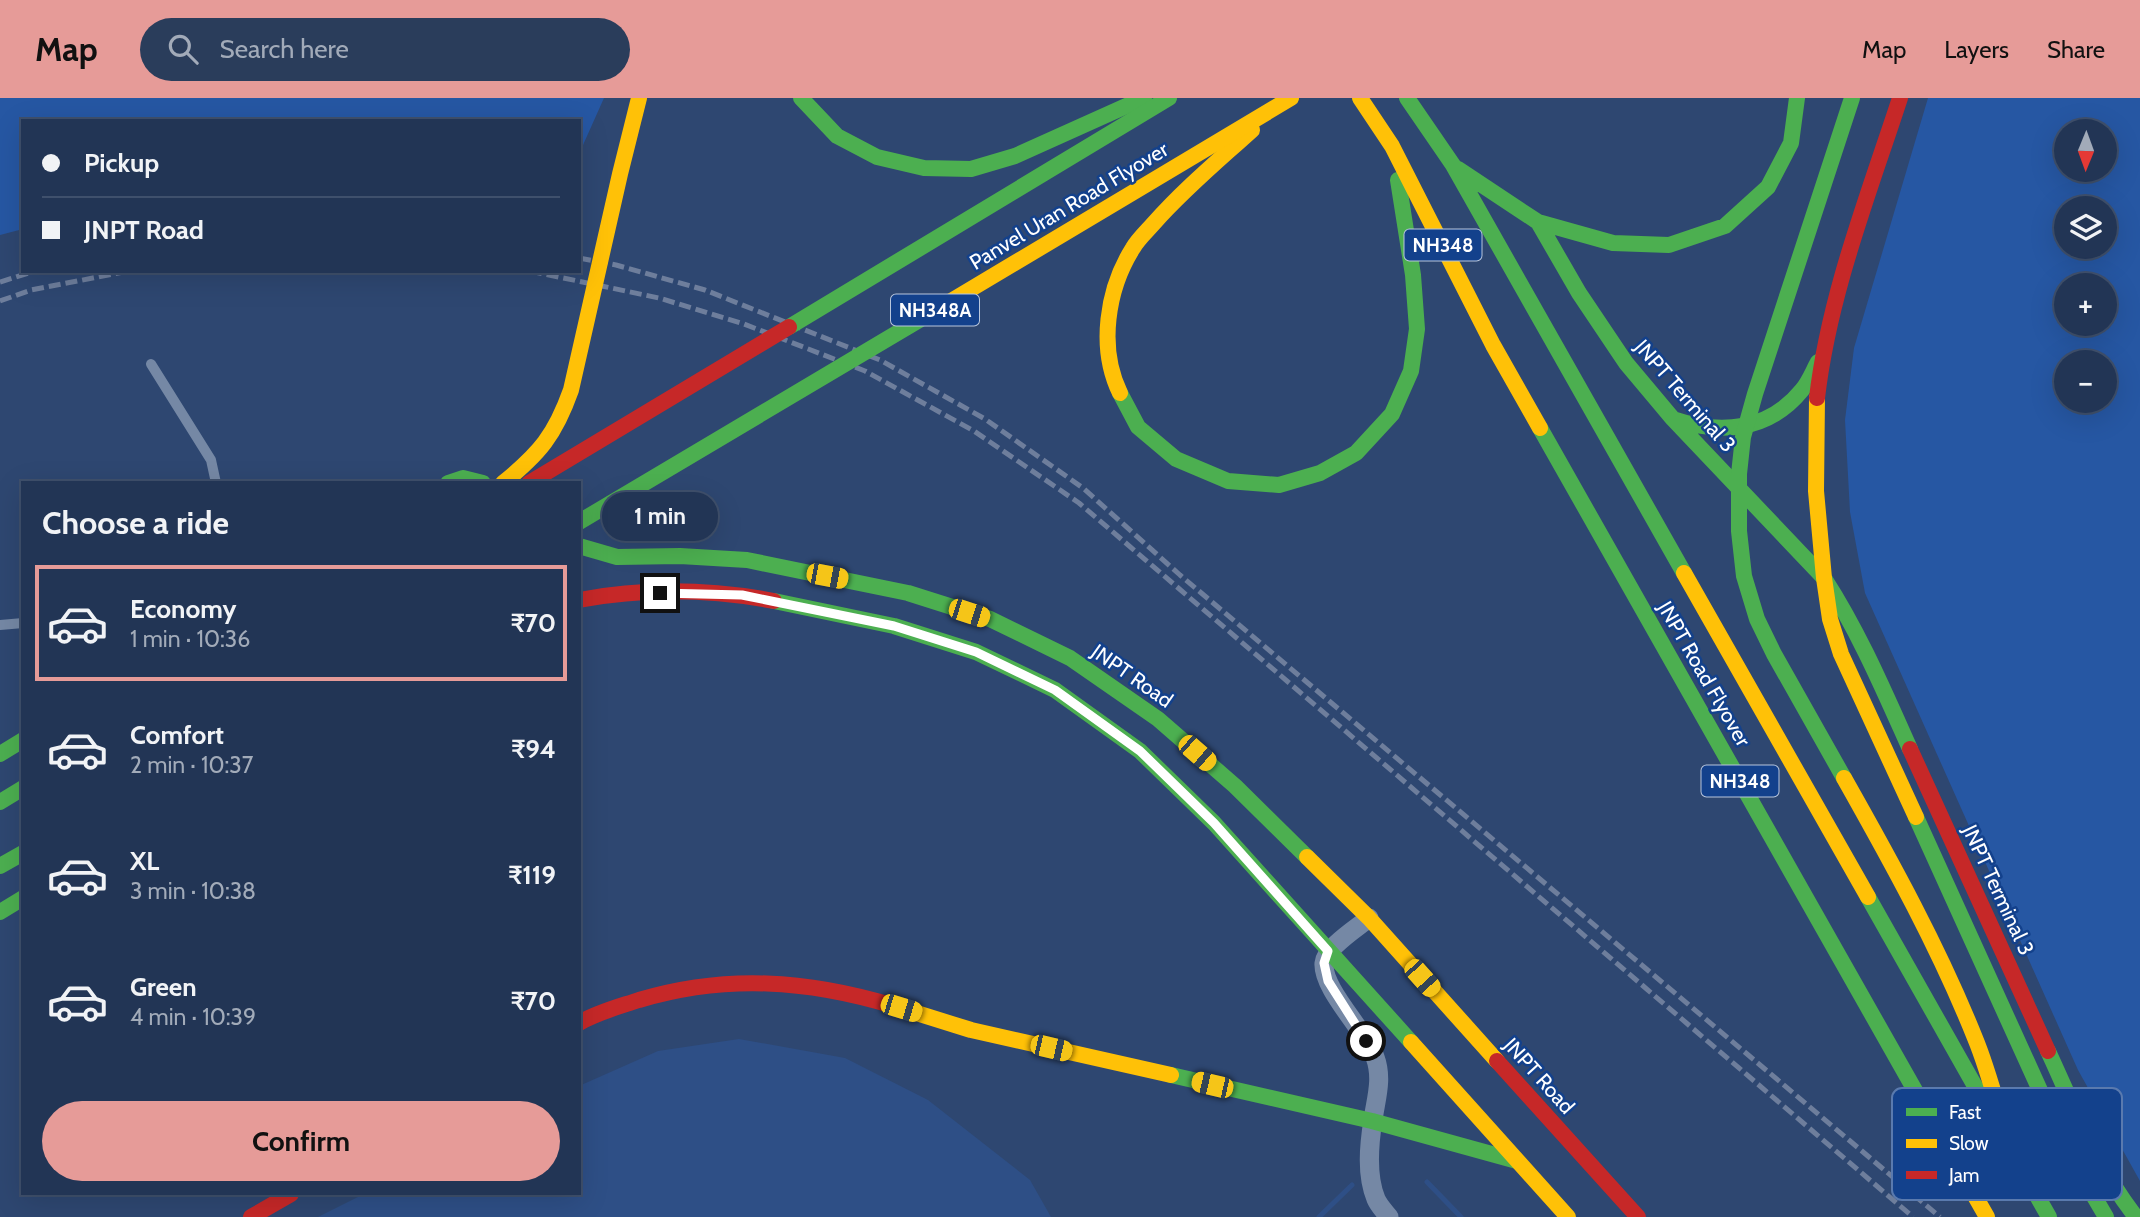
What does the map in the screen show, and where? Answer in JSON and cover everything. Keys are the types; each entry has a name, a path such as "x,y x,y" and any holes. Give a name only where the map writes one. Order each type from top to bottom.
{"main road":[{"path":"505,481 549,440 564,411 578,364 625,147 639,98"},
{"path":"801,98 837,136 877,157 925,168 971,169 1015,156 1144,98"},
{"name":"Panvel Uran Road Flyover","path":"532,481 1168,98"},
{"name":"NH348","path":"1360,98 1392,146"},
{"name":"NH348","path":"1407,98 1453,165"},
{"path":"1453,165 1538,222 1613,243 1669,245 1725,226 1768,187 1791,143 1797,98"},
{"path":"1852,98 1743,437 1739,474 1739,531 1744,576 1757,619 1773,654 1886,852 1939,956 1976,1040 1991,1088"},
{"path":"1900,98 1834,303 1822,356 1816,409 1815,452 1824,578 1830,620 1841,654 2039,1088"},
{"path":"1286,101 1169,206 1133,247 1113,292 1107,336 1114,380 1138,427 1176,459 1228,481 1279,485 1320,474 1356,453 1392,414 1411,371 1417,329 1413,275 1392,146"},
{"name":"Panvel Uran Road Flyover","path":"581,521 1286,101"},
{"name":"JNPT Road Flyover","path":"1392,146 1493,345 1914,1088"},
{"name":"JNPT Road Flyover","path":"1453,165 1975,1088"},
{"name":"JNPT Terminal 3","path":"1538,222 1579,293 1626,363 1673,419 1824,578 1841,604 1862,643 2065,1088"},
{"path":"1673,419 1701,428 1727,428 1758,422 1783,410 1803,389 1822,356"},
{"path":"454,481 463,478 475,481"},
{"name":"JNPT Road","path":"581,548 617,575 681,592 742,595 894,626 976,652 1055,690 1140,751 1214,823 1568,1217"},
{"name":"JNPT Road","path":"581,599 617,575 680,556 747,560 908,593 990,619 1070,658 1158,719 1236,786 1369,918 1638,1217"},
{"path":"0,754 21,741"},
{"path":"0,802 21,789"},
{"path":"0,866 21,854"},
{"path":"0,912 21,899"},
{"path":"581,1022 597,1013 667,992 733,983 794,984 854,994 971,1030 1373,1121 1517,1161"},
{"path":"251,1217 289,1195"},
{"name":"JNPT Terminal 3","path":"2122,1198 2136,1217"},
{"name":"JNPT Road Flyover","path":"1977,1200 1987,1217"},
{"name":"JNPT Road Flyover","path":"2039,1200 2049,1217"},
{"path":"2096,1200 2106,1217"}],"street":[{"path":"1369,918 1328,951 1324,963 1328,981 1375,1056 1380,1085 1373,1121 1369,1167 1377,1200 1389,1217"}],"lane":[{"path":"151,364 211,460 216,481"},
{"path":"0,625 21,623"}],"shaded area":[{"path":"0,98 604,98 581,150 581,119 21,119 21,230 0,235"},
{"path":"1928,98 2140,98 2140,1181 2122,1149 2122,1088 2088,1088 2078,1070 1865,593 1850,512 1845,420 1854,348"},
{"path":"739,1039 845,1058 928,1100 1030,1180 1051,1217 318,1217 362,1195 581,1195 581,1085 658,1051"}],"waterway":[{"path":"1427,1182 1461,1217"},
{"path":"1319,1217 1352,1185"}],"railway":[{"path":"581,258 616,265 705,290 880,360 985,419 1083,488 1180,575 1892,1176"},
{"path":"0,282 29,273"},
{"path":"0,301 31,290 119,273"},
{"path":"540,273 659,298 744,324 865,371 974,431 1079,503 1892,1199"},
{"path":"1893,1200 1913,1217"},
{"path":"1920,1200 1940,1217"}],"traffic: fast":[{"path":"801,98 837,136 877,157 924,168 971,169 1015,156 1144,98"},
{"path":"789,327 1169,98"},
{"path":"1407,98 1453,165 1684,573"},
{"path":"1458,169 1538,222 1613,243 1669,245 1725,226 1768,187 1791,143 1797,98"},
{"path":"1844,778 1757,619 1744,576 1739,531 1739,474 1743,437 1755,394 1852,98"},
{"path":"1120,393 1138,427 1176,459 1228,481 1279,485 1320,473 1356,453 1392,414 1411,371 1417,329 1413,275 1398,180"},
{"path":"1538,222 1579,293 1626,363 1673,419 1824,578 1860,641 1910,749"},
{"path":"581,521 941,307"},
{"path":"1673,419 1726,428 1759,421 1789,404 1804,387 1818,362"},
{"path":"1540,428 1914,1088"},
{"path":"454,481 463,478 475,481"},
{"path":"581,547 617,557 680,556 747,560 908,593 990,619 1070,658 1158,719 1235,786 1307,857"},
{"path":"774,601 894,626 976,652 1055,690 1140,751 1214,823 1411,1042"},
{"path":"0,754 21,741"},
{"path":"0,802 21,789"},
{"path":"1916,817 2039,1088"},
{"path":"0,866 21,854"},
{"path":"1868,897 1976,1088"},
{"path":"0,912 21,899"},
{"path":"2048,1051 2065,1088"},
{"path":"1171,1075 1372,1121 1517,1161"},
{"path":"2122,1198 2136,1217"},
{"path":"2039,1200 2049,1217"},
{"path":"2096,1200 2106,1217"}],"traffic: slow":[{"path":"505,481 545,442 559,419 571,390 639,98"},
{"path":"941,307 1291,98"},
{"path":"1360,98 1392,146 1493,345 1540,428"},
{"path":"1120,393 1109,357 1108,319 1124,264 1137,241 1165,210 1252,130"},
{"path":"1817,398 1816,491 1830,619 1841,654 1916,817"},
{"path":"1684,573 1868,897"},
{"path":"1844,778 1946,971 1975,1038 1992,1088"},
{"path":"1307,857 1369,918 1497,1061"},
{"path":"894,1006 971,1030 1171,1075"},
{"path":"1411,1042 1568,1217"},
{"path":"1977,1200 1987,1217"}],"traffic: jam":[{"path":"1817,398 1840,284 1900,98"},
{"path":"532,481 789,327"},
{"path":"581,600 627,593 701,592 774,601"},
{"path":"1910,749 2048,1051"},
{"path":"581,1022 608,1010 671,992 735,984 830,990 894,1006"},
{"path":"1497,1061 1638,1217"},
{"path":"251,1217 289,1195"}],"route":[{"path":"660,593 742,595 894,626 976,652 1055,690 1140,751 1214,823 1328,951 1324,963 1328,981 1366,1041"}]}
